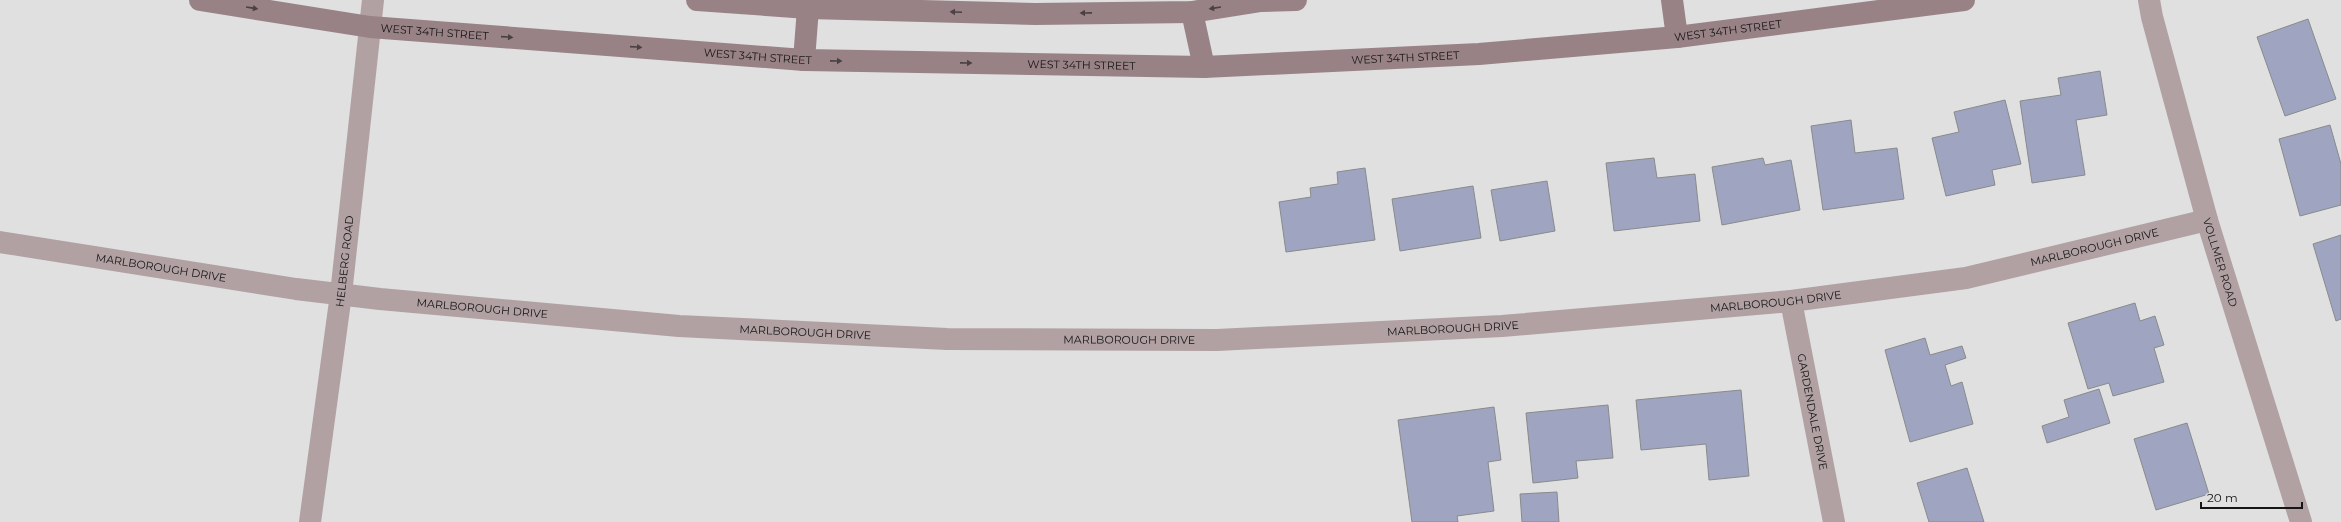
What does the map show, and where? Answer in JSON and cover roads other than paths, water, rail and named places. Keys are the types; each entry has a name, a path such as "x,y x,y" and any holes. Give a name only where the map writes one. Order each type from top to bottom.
{"main road":[{"name":"WEST 34TH STREET","path":"200,0 370,27 804,60 1204,67 1479,54 1677,37 1964,0"},
{"path":"697,0 808,8 1035,14 1192,12 1261,1 1296,0"},
{"path":"1672,0 1677,37"},
{"path":"804,60 808,8"},
{"path":"1192,12 1204,67"}],"street":[{"name":"HELBERG ROAD","path":"310,522 341,294 373,0"},
{"name":"VOLLMER ROAD","path":"2149,0 2152,17 2207,220 2301,522"},
{"name":"MARLBOROUGH DRIVE","path":"0,242 341,294 679,326 947,339 1209,340 1502,326 1791,302 1966,278 2207,220"},
{"name":"GARDENDALE DRIVE","path":"1791,302 1834,522"}]}
